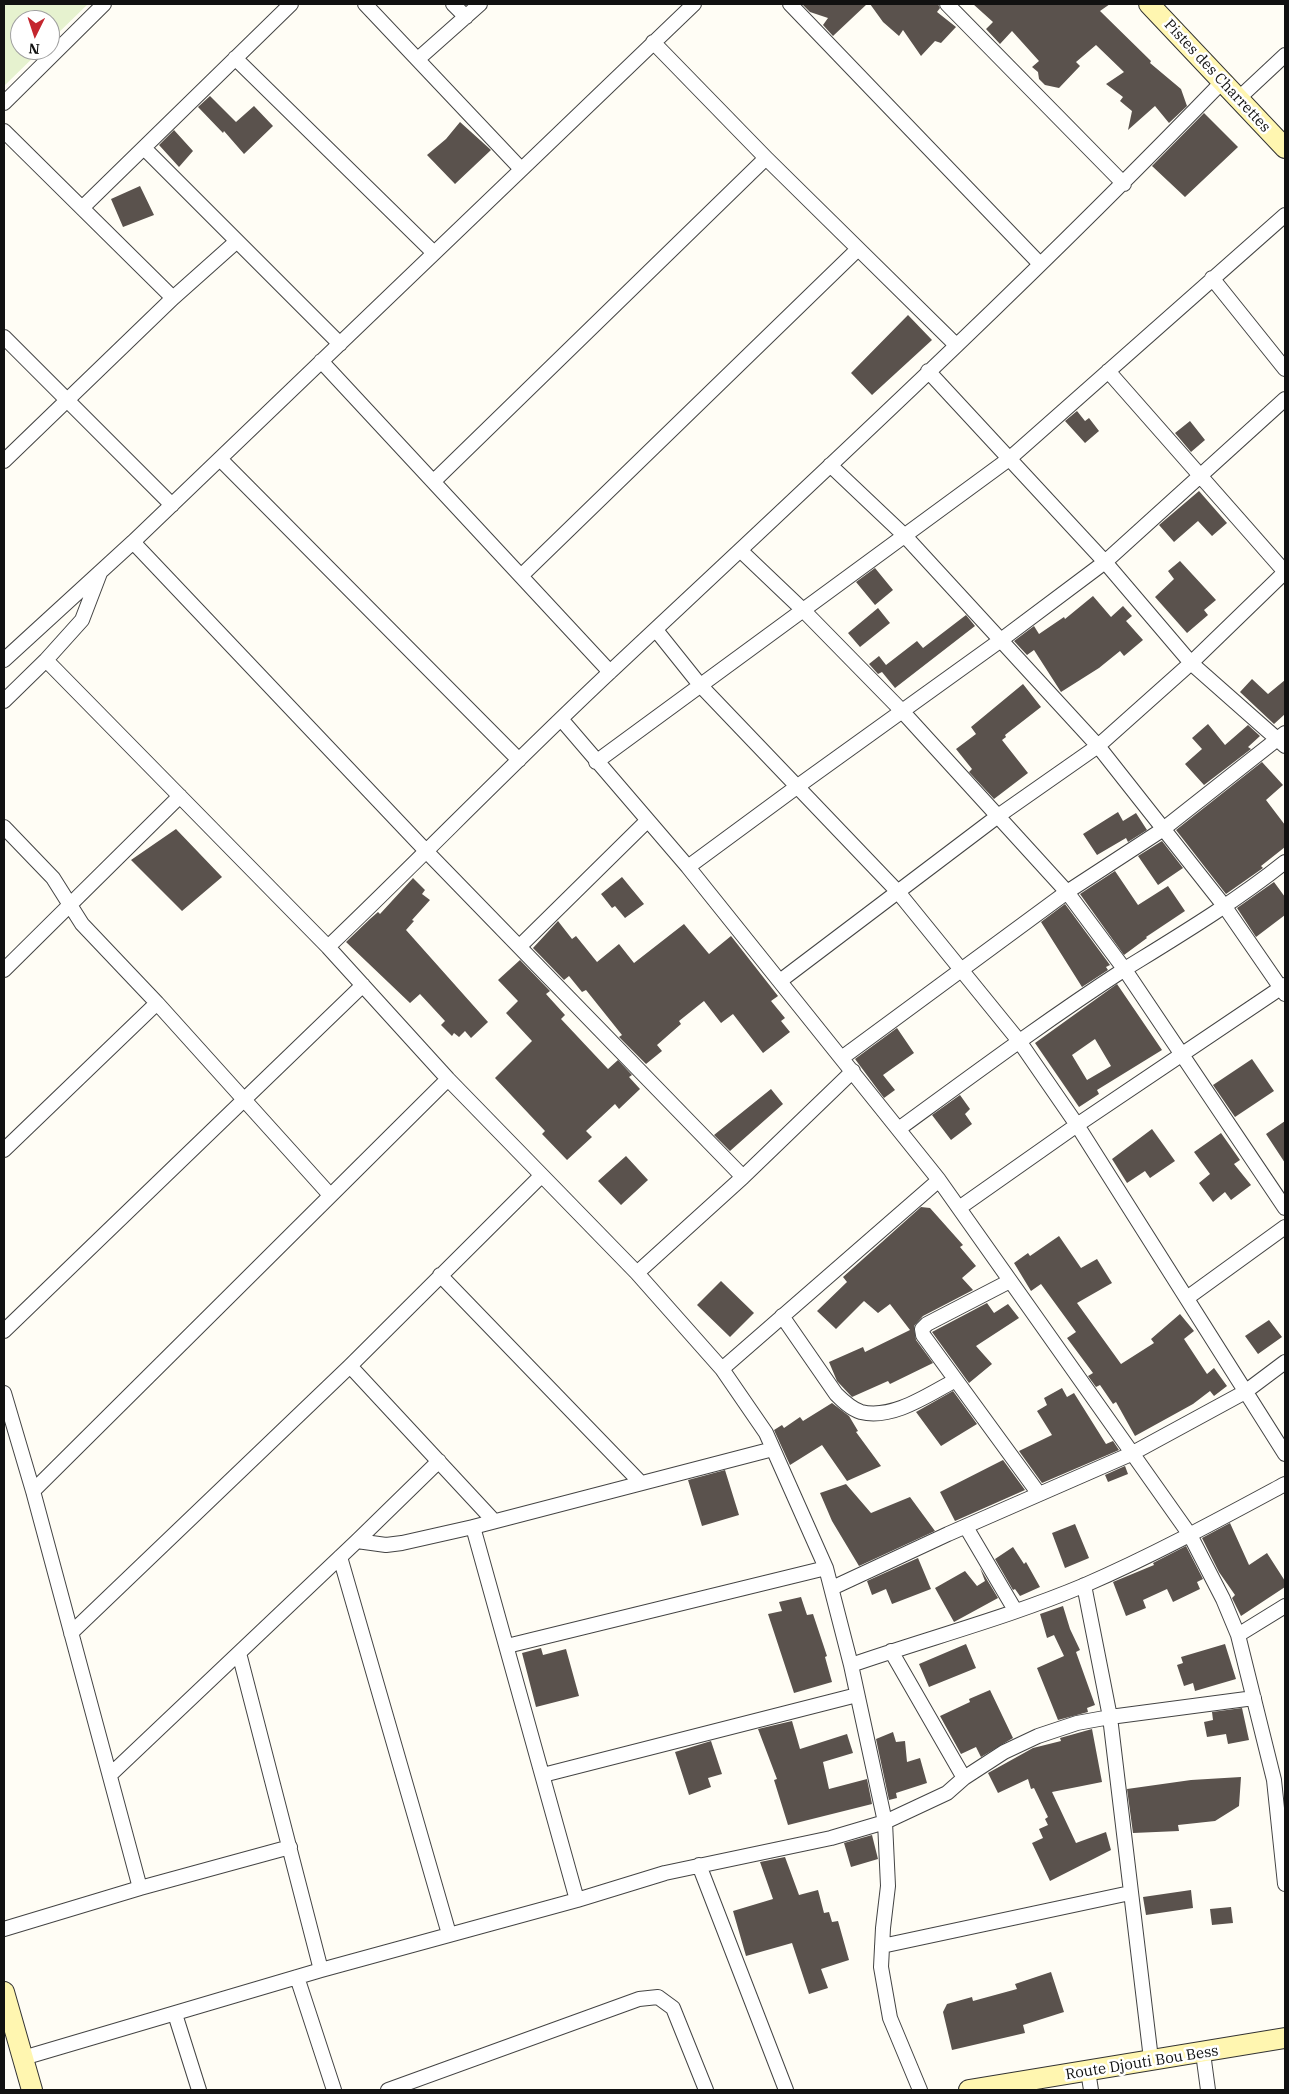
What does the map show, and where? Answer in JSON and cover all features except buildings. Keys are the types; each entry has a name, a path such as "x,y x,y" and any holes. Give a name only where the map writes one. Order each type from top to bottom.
{"main road":[{"name":"Pistes des Charrettes","path":"1149,4 1285,148"},
{"path":"4,1992 32,2090"},
{"name":"Route Djouti Bou Bess","path":"975,2090 1090,2081 1151,2059 1203,2053 1285,2038"}],"street":[{"path":"4,103 104,4"},
{"path":"82,208 291,4"},
{"path":"365,4 521,169"},
{"path":"453,4 466,17"},
{"path":"418,59 480,4"},
{"path":"4,660 172,505 694,4"},
{"path":"790,4 1040,264"},
{"path":"947,4 1124,184"},
{"path":"653,42 766,158 956,345"},
{"path":"1238,98 1285,55"},
{"path":"235,58 434,253"},
{"path":"328,947 610,672 741,551 1124,184 1223,81"},
{"path":"4,131 173,298"},
{"path":"144,148 340,344"},
{"path":"434,481 766,158"},
{"path":"596,762 1009,458 1212,278 1285,216"},
{"path":"4,461 65,400 173,298 237,241"},
{"path":"522,576 858,249"},
{"path":"1212,278 1285,369"},
{"path":"4,337 172,505"},
{"path":"321,361 610,672"},
{"path":"842,1057 963,971 1067,892 1162,830 1283,740 1191,663 1105,562 928,371"},
{"path":"780,981 998,816 1098,746 1191,663 1285,572 1202,475 1108,371"},
{"path":"688,867 1001,640 1105,562 1285,400"},
{"path":"220,459 519,760"},
{"path":"830,466 905,536 1098,746 1224,907 1284,989 1076,1125 958,1208"},
{"path":"133,542 427,852 743,1176"},
{"path":"741,551 804,610 902,711 1067,892 1125,970 1285,1208"},
{"path":"4,700 46,660 82,620 101,570"},
{"path":"656,630 700,685 898,892 1019,1041 1076,1125 1285,1454"},
{"path":"46,660 328,947 448,1079 540,1176 637,1273 722,1369 762,1427 826,1568 851,1665 885,1822 888,1886 881,1967 890,2018 920,2090"},
{"path":"561,719 688,867 900,1128 939,1180 1190,1536 1223,1599 1238,1635 1254,1698 1279,1779 1285,1884"},
{"path":"4,970 70,907 180,796"},
{"path":"520,946 647,821"},
{"path":"4,827 53,878 70,907 92,935 157,1003 330,1195"},
{"path":"900,1128 1019,1041 1224,907 1285,862"},
{"path":"4,1331 363,985"},
{"path":"4,1150 157,1003"},
{"path":"637,1273 853,1072"},
{"path":"33,1491 448,1079"},
{"path":"71,1633 350,1366 540,1176"},
{"path":"722,1369 939,1180"},
{"path":"1187,1298 1285,1227"},
{"path":"440,1274 641,1483"},
{"path":"1010,1281 927,1324 922,1329 923,1336 1040,1494"},
{"path":"782,1316 836,1394 847,1404 861,1412 887,1412 911,1403 956,1380"},
{"path":"832,1588 966,1526 1131,1454 1245,1392 1285,1362"},
{"path":"350,1366 494,1521"},
{"path":"4,1393 33,1491 140,1888"},
{"path":"357,1542 386,1546 473,1527 773,1449"},
{"path":"110,1776 357,1542 438,1461"},
{"path":"851,1665 1084,1585 1190,1536 1285,1484"},
{"path":"966,1526 1015,1610"},
{"path":"473,1527 577,1900"},
{"path":"340,1557 449,1934"},
{"path":"507,1646 826,1568"},
{"path":"1084,1585 1110,1717 1151,2059"},
{"path":"1238,1635 1285,1606"},
{"path":"891,1651 964,1778"},
{"path":"238,1654 321,1970"},
{"path":"543,1774 857,1695"},
{"path":"23,2058 321,1970 699,1865 831,1838 885,1822 948,1793 964,1778 1004,1752 1038,1736 1077,1723 1254,1698"},
{"path":"4,1929 140,1888 290,1847"},
{"path":"699,1865 786,2090"},
{"path":"882,1946 1130,1893"},
{"path":"297,1977 334,2090"},
{"path":"388,2090 639,1999 658,1997 673,2008 706,2090"},
{"path":"175,2014 199,2090"},
{"path":"1203,2053 1208,2090"}],"green space":[{"path":"4,4 88,4 60,31 60,10 10,10 10,60 31,60 4,86"}]}
